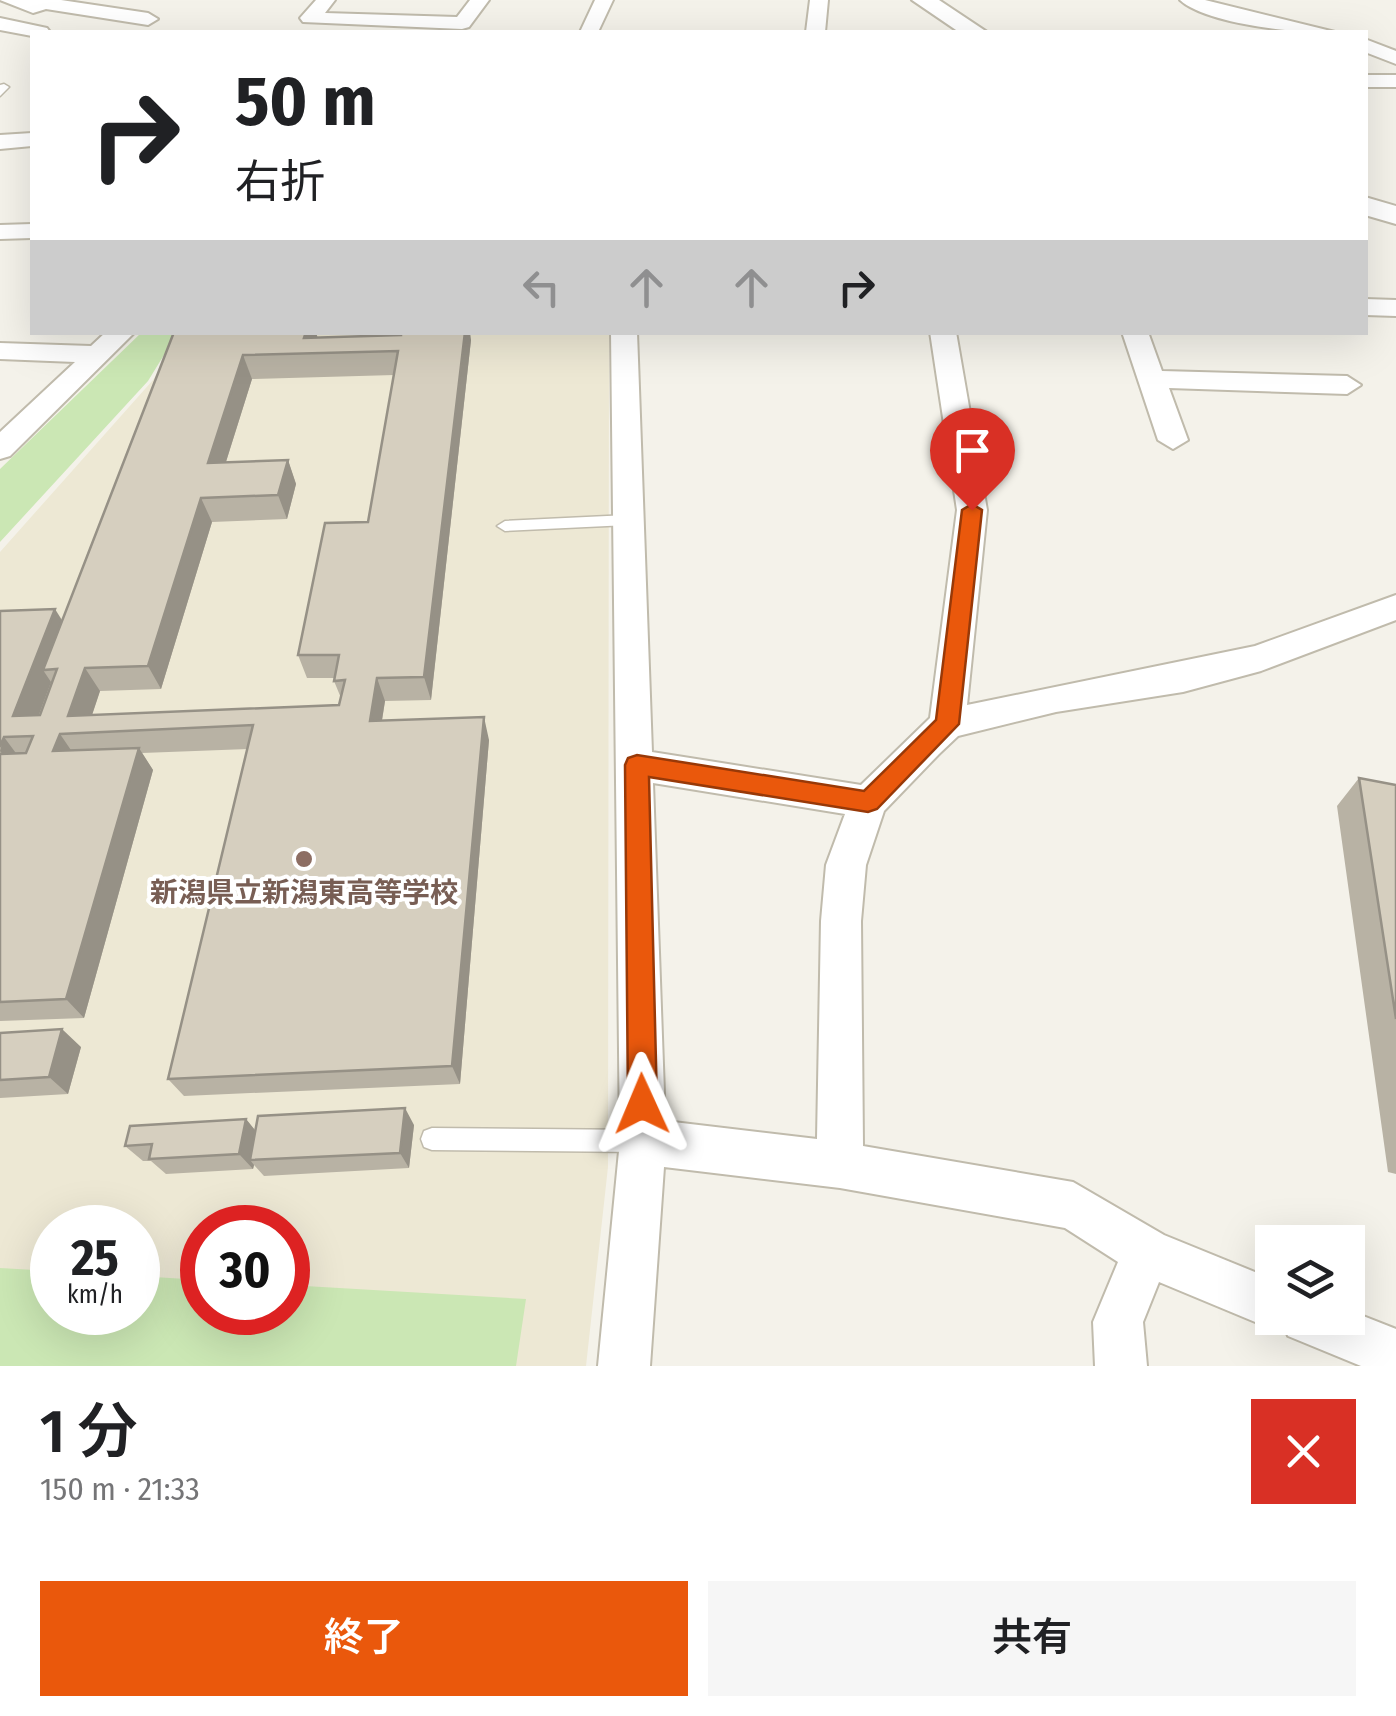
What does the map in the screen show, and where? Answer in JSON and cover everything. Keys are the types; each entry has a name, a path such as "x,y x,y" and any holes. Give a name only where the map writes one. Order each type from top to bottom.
{"street":[{"path":"9,0 33,7"},
{"path":"326,0 310,18 462,23 480,0"},
{"path":"591,30 604,0"},
{"path":"816,30 819,0"},
{"path":"923,0 972,30"},
{"path":"1189,0 1210,10 1315,30"},
{"path":"0,24 44,3 148,19"},
{"path":"0,24 30,30"},
{"path":"1368,46 1396,58"},
{"path":"1368,81 1396,81"},
{"path":"0,142 30,140"},
{"path":"1368,207 1396,214"},
{"path":"0,232 30,230"},
{"path":"1368,307 1396,308"},
{"path":"0,449 119,335"},
{"path":"624,335 643,1141 624,1366"},
{"path":"943,335 972,510 948,724"},
{"path":"1136,335 1174,440"},
{"path":"0,351 99,354"},
{"path":"1152,379 1347,385"},
{"path":"840,1165 841,920 846,865 868,802 948,724 1056,698 1198,674 1261,658 1396,608"},
{"path":"637,765 868,802"},
{"path":"643,1141 840,1165 1073,1206 1147,1252 1255,1297"},
{"path":"1121,1366 1118,1322 1147,1252"},
{"path":"1347,1335 1396,1355"}],"lane":[{"path":"506,526 628,520"},
{"path":"432,1139 643,1141"}],"shaded area":[{"name":"新潟県立新潟東高等学校","path":"188,335 609,335 608,1167 586,1366 0,1366 0,552 153,380 178,339"}],"green space":[{"path":"139,335 180,335 175,337 148,381 0,542 0,469"},
{"path":"0,1268 30,1270 30,1335 160,1335 160,1277 180,1279 180,1335 310,1335 310,1286 526,1299 516,1366 0,1366"}],"building":[{"path":"173,335 465,335 424,677 377,678 370,721 484,717 452,1066 168,1079 253,725 60,734 53,751 139,748 66,999 0,1002 0,754 26,753 33,736 4,737 0,747 0,611 55,609 13,716 40,715 57,669 43,670","holes":["398,351 368,522 325,523 298,655 339,655 334,681 345,680 339,705 68,716 85,668 148,666 201,498 278,495 288,460 208,463 243,355"]},
{"path":"1359,778 1396,785 1396,1019"},
{"path":"62,1029 49,1077 0,1080 0,1033"},
{"path":"405,1108 400,1153 250,1160 258,1116"},
{"path":"246,1119 239,1154 149,1159 152,1144 125,1146 130,1126"}],"place":[{"name":"新潟県立新潟東高等学校","path":"304,859"}],"route":[{"path":"642,1104 637,765 868,802 948,724 972,510"}]}
